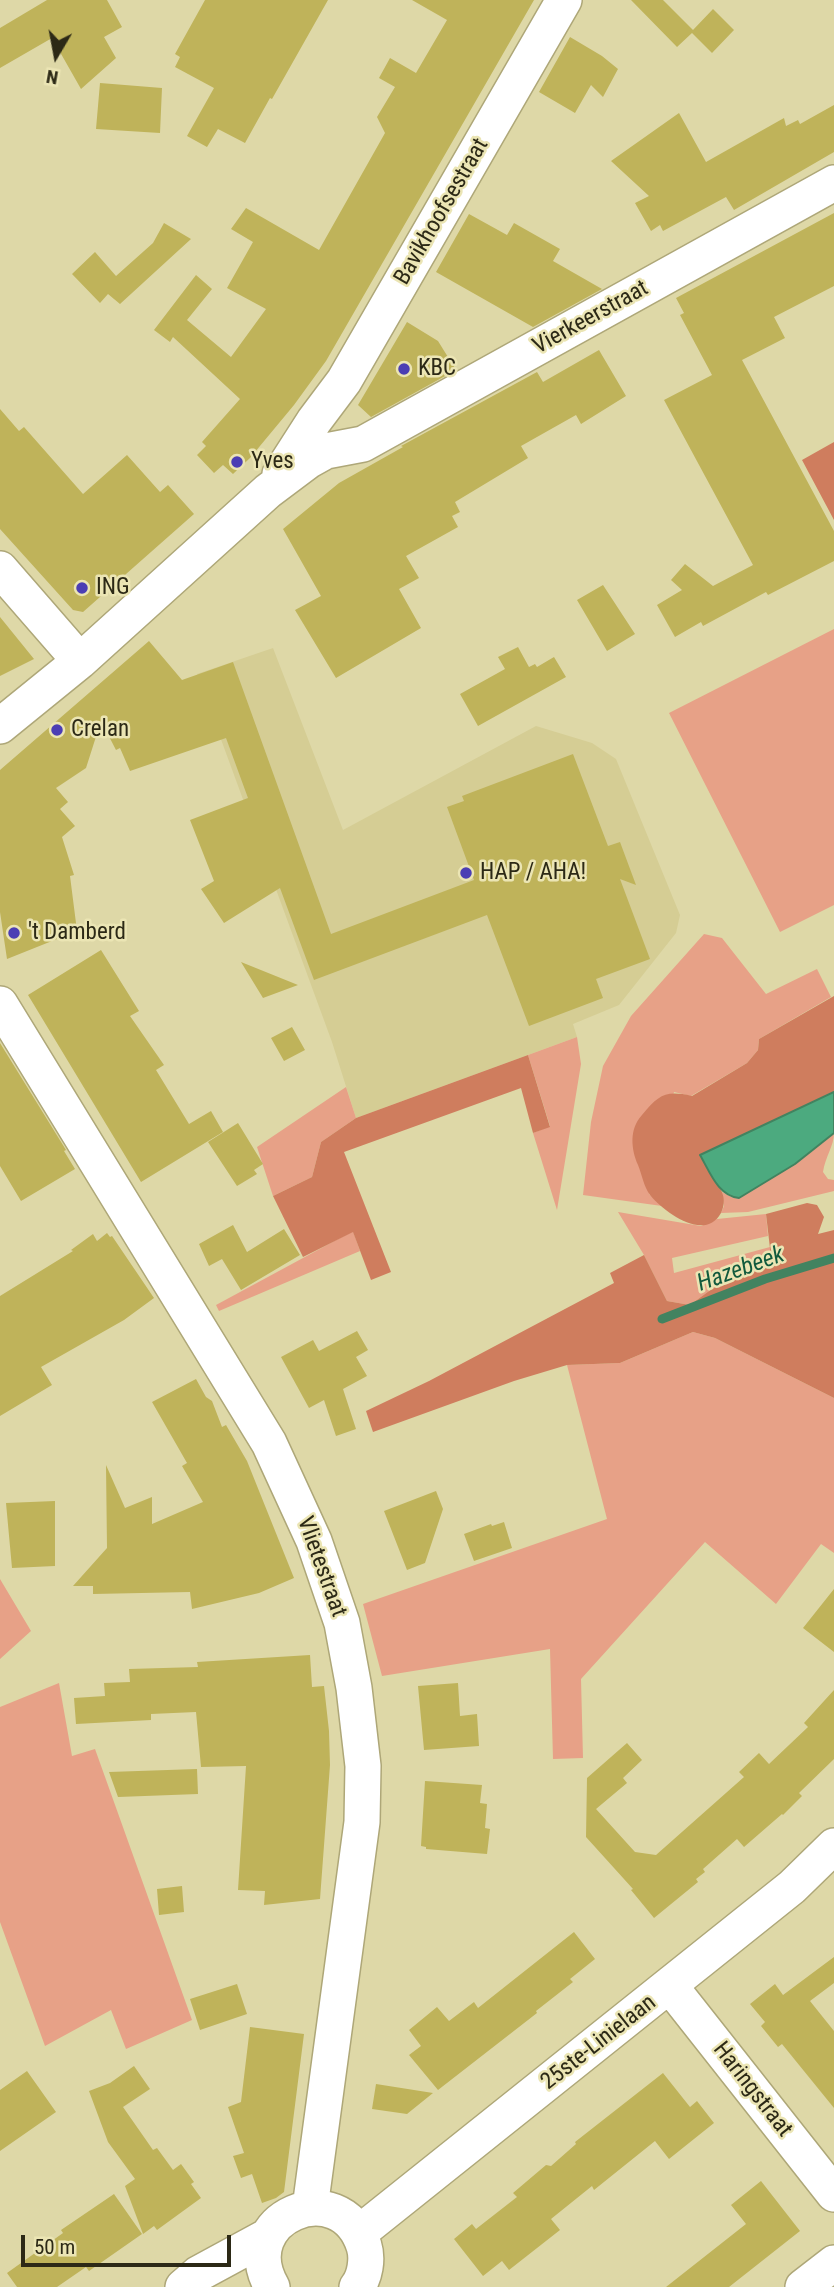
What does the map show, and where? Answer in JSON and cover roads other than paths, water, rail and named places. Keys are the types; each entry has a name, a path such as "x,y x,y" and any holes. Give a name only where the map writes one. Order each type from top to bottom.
{"street":[{"name":"Bavikhoofsestraat","path":"268,491 344,381 565,0"},
{"name":"Vierkeerstraat","path":"268,491 326,451 363,444 834,183"},
{"path":"314,421 330,440 345,447"},
{"path":"0,726 80,661 268,491"},
{"path":"0,569 80,661"},
{"name":"Vlietestraat","path":"0,1004 269,1443 314,1541 342,1623 354,1688 363,1766 362,1822 310,2208"},
{"name":"25ste-Linielaan","path":"359,2233 792,1887 834,1846"},
{"name":"Haringstraat","path":"670,1986 834,2194"},
{"path":"201,2287 242,2278 269,2283 263,2261 264,2248 275,2225 297,2210 325,2208 338,2213 359,2233 365,2249 365,2266 357,2287"},
{"path":"183,2287 198,2274 268,2236"},
{"path":"803,2287 834,2263"}],"waterway":[{"name":"Hazebeek","path":"662,1319 765,1279 834,1258"}],"place":[{"name":"KBC","path":"404,369"},
{"name":"Yves","path":"237,462"},
{"name":"ING","path":"82,588"},
{"name":"Crelan","path":"57,730"},
{"name":"HAP / AHA!","path":"466,873"},
{"name":"'t Damberd","path":"14,933"}]}
